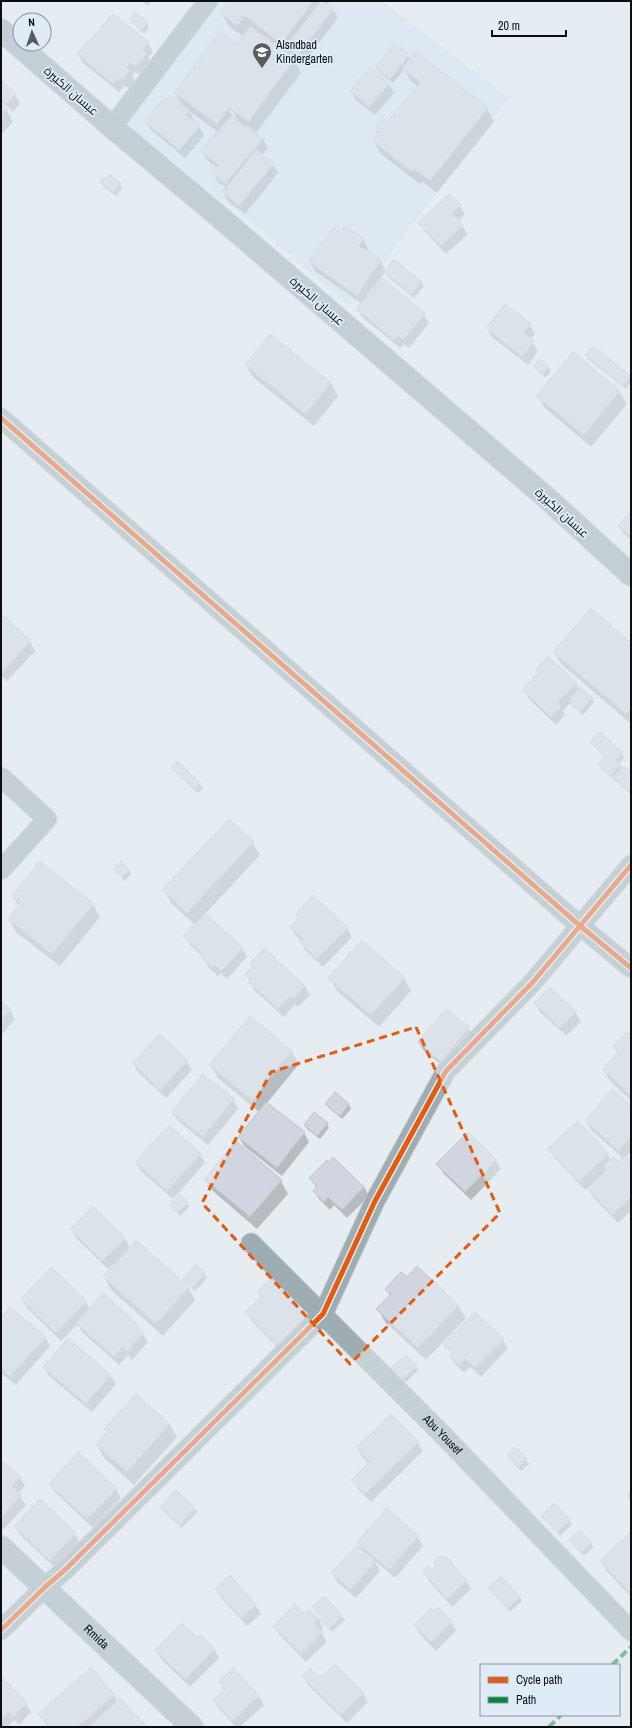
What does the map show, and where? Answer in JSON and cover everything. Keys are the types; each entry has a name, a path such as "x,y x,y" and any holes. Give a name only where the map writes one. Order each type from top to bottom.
{"main road":[{"name":"عبسان الكبيرة","path":"1,30 112,127 221,218 548,499 631,575"}],"street":[{"path":"112,127 208,1"},
{"path":"1,418 579,925 631,968"},
{"path":"1,777 47,819 1,870"},
{"path":"1,1630 44,1587 66,1569 323,1314 375,1201 446,1072 533,982 579,925 631,865"},
{"name":"Abu Yousef","path":"250,1242 444,1436 631,1631"},
{"name":"Rmida","path":"1,1547 192,1727"}],"highlighted area":[{"path":"416,1027 500,1213 350,1364 202,1203 271,1072"}],"shaded area":[{"path":"215,1 382,1 401,14 371,53 401,15 509,98 350,306 246,217 245,218 125,125"}],"building":[{"path":"229,1 313,1 281,44 245,16 237,26 220,13"},
{"path":"321,1 334,9 298,55 286,46"},
{"path":"135,12 148,23 141,30 129,19"},
{"path":"113,14 149,42 143,49 147,54 135,67 130,63 127,67 130,71 124,79 119,78 113,84 77,54"},
{"path":"250,26 295,59 248,122 229,108 217,124 174,93 220,31 237,44"},
{"path":"395,43 409,55 390,79 375,68"},
{"path":"416,51 488,108 430,181 414,169 412,172 373,141 379,133 373,128 382,117 388,122 420,82 402,68"},
{"path":"370,67 389,84 369,107 350,91"},
{"path":"1,80 16,94 7,104 1,98"},
{"path":"173,96 190,111 186,115 200,126 179,150 144,121 165,97 169,101"},
{"path":"1,104 7,109 1,115"},
{"path":"231,116 245,127 247,125 263,139 225,184 212,173 218,165 201,151"},
{"path":"256,150 274,164 239,206 222,192"},
{"path":"109,174 121,183 113,193 100,182"},
{"path":"449,194 461,205 452,213 463,225 441,246 418,223"},
{"path":"345,226 364,239 359,246 381,261 357,296 309,262 333,228 341,233"},
{"path":"394,259 422,282 411,294 384,272"},
{"path":"381,277 425,314 403,340 398,336 394,340 356,309"},
{"path":"505,304 531,324 524,333 534,341 522,357 486,328"},
{"path":"270,334 331,383 306,414 245,365"},
{"path":"593,346 631,376 623,386 585,355"},
{"path":"573,352 620,391 584,435 536,396"},
{"path":"541,359 549,368 542,375 533,366"},
{"path":"631,510 631,537 618,526"},
{"path":"591,608 629,641 631,638 631,709 626,714 553,652"},
{"path":"1,613 31,641 1,673"},
{"path":"548,656 577,683 558,702 561,706 551,717 522,690 538,673 535,670"},
{"path":"580,687 593,698 580,712 568,701"},
{"path":"600,732 623,753 616,760 621,765 610,776 598,764 605,757 590,742"},
{"path":"177,761 201,783 195,789 171,767"},
{"path":"623,766 631,773 631,793 613,777"},
{"path":"229,819 254,842 187,913 162,890"},
{"path":"40,861 94,904 52,954 8,919 20,903 12,896"},
{"path":"121,861 129,870 122,877 113,869"},
{"path":"313,895 348,928 317,959 300,942 303,939 290,927 299,918 295,914"},
{"path":"205,913 243,948 221,971 215,965 212,968 202,959 204,956 183,936"},
{"path":"362,940 405,978 371,1015 328,978"},
{"path":"264,948 305,986 293,999 290,996 278,1009 249,982 251,980 245,974 253,966 250,964"},
{"path":"550,987 576,1012 560,1028 534,1003"},
{"path":"1,1001 11,1009 1,1021"},
{"path":"446,1009 469,1027 441,1061 418,1042"},
{"path":"250,1016 292,1051 252,1100 209,1065"},
{"path":"627,1032 631,1035 631,1096 602,1069 619,1052 613,1047"},
{"path":"160,1034 188,1061 160,1090 132,1063"},
{"path":"203,1074 234,1099 203,1137 171,1112"},
{"path":"612,1089 631,1106 631,1137 619,1151 585,1121"},
{"path":"335,1092 349,1104 340,1116 325,1104"},
{"path":"266,1102 305,1132 277,1168 238,1137"},
{"path":"314,1112 328,1123 317,1136 304,1125"},
{"path":"578,1121 609,1154 579,1182 548,1149"},
{"path":"169,1125 201,1154 167,1191 135,1162"},
{"path":"468,1132 497,1160 465,1192 436,1164"},
{"path":"236,1141 282,1180 250,1217 204,1179"},
{"path":"625,1155 631,1162 631,1197 612,1215 587,1188 607,1170 603,1166 613,1157 618,1161"},
{"path":"333,1157 364,1187 342,1210 328,1197 324,1202 313,1191 317,1186 309,1178 327,1160 329,1162"},
{"path":"180,1194 188,1203 177,1213 169,1205"},
{"path":"93,1206 126,1238 102,1261 70,1229"},
{"path":"136,1240 189,1287 156,1324 103,1277"},
{"path":"196,1264 205,1273 193,1288 183,1279"},
{"path":"417,1266 459,1305 418,1348 376,1309 391,1294 385,1289 401,1272 407,1277"},
{"path":"51,1267 87,1301 56,1333 21,1299"},
{"path":"271,1279 307,1317 277,1345 245,1312 261,1297 257,1292"},
{"path":"103,1293 144,1332 127,1352 123,1347 114,1357 76,1323"},
{"path":"10,1307 46,1337 10,1377 1,1369 1,1318"},
{"path":"475,1312 504,1339 475,1368 465,1359 459,1365 449,1355 452,1352 443,1344"},
{"path":"68,1338 111,1375 86,1404 43,1367"},
{"path":"406,1355 417,1366 401,1381 390,1369"},
{"path":"136,1394 170,1424 127,1472 96,1445 107,1432 104,1429"},
{"path":"391,1414 419,1442 365,1494 351,1480 370,1462 356,1448"},
{"path":"515,1447 527,1459 518,1468 507,1455"},
{"path":"78,1452 117,1489 87,1519 49,1484"},
{"path":"3,1462 21,1477 12,1487 21,1495 1,1519 1,1465"},
{"path":"176,1490 195,1508 180,1525 160,1507"},
{"path":"40,1499 76,1533 50,1561 14,1527"},
{"path":"554,1503 570,1520 557,1532 541,1516"},
{"path":"387,1508 419,1536 389,1570 357,1542"},
{"path":"580,1530 592,1542 581,1553 569,1540"},
{"path":"631,1532 631,1594 600,1561"},
{"path":"357,1545 376,1562 350,1590 331,1573"},
{"path":"441,1556 446,1557 467,1580 447,1599 423,1572 428,1567 432,1569 435,1566 434,1562"},
{"path":"230,1575 256,1605 241,1618 215,1589"},
{"path":"501,1576 520,1597 508,1608 488,1588"},
{"path":"324,1596 343,1615 329,1629 319,1619 322,1617 312,1607"},
{"path":"295,1604 304,1614 309,1609 318,1619 314,1623 323,1632 301,1654 273,1626"},
{"path":"438,1607 452,1622 431,1642 414,1625 431,1608 434,1611"},
{"path":"182,1623 197,1637 200,1634 215,1649 185,1679 155,1650"},
{"path":"335,1664 364,1693 341,1715 302,1676 310,1668 320,1678"},
{"path":"91,1668 115,1695 77,1727 50,1727 38,1714"},
{"path":"233,1668 259,1696 232,1721 213,1700 225,1689 218,1682"},
{"path":"1,1676 27,1703 13,1717 9,1712 1,1720"},
{"path":"120,1698 147,1727 89,1727"}],"marked path":[{"path":"613,1664 631,1647"},
{"path":"549,1727 560,1716"}],"cycle path":[{"path":"1,418 579,925 631,968"},
{"path":"1,1630 45,1587 66,1569 323,1314 375,1201 446,1071 533,982 631,865"}],"place":[{"name":"Alsndbad Kindergarten","path":"262,69"}]}
